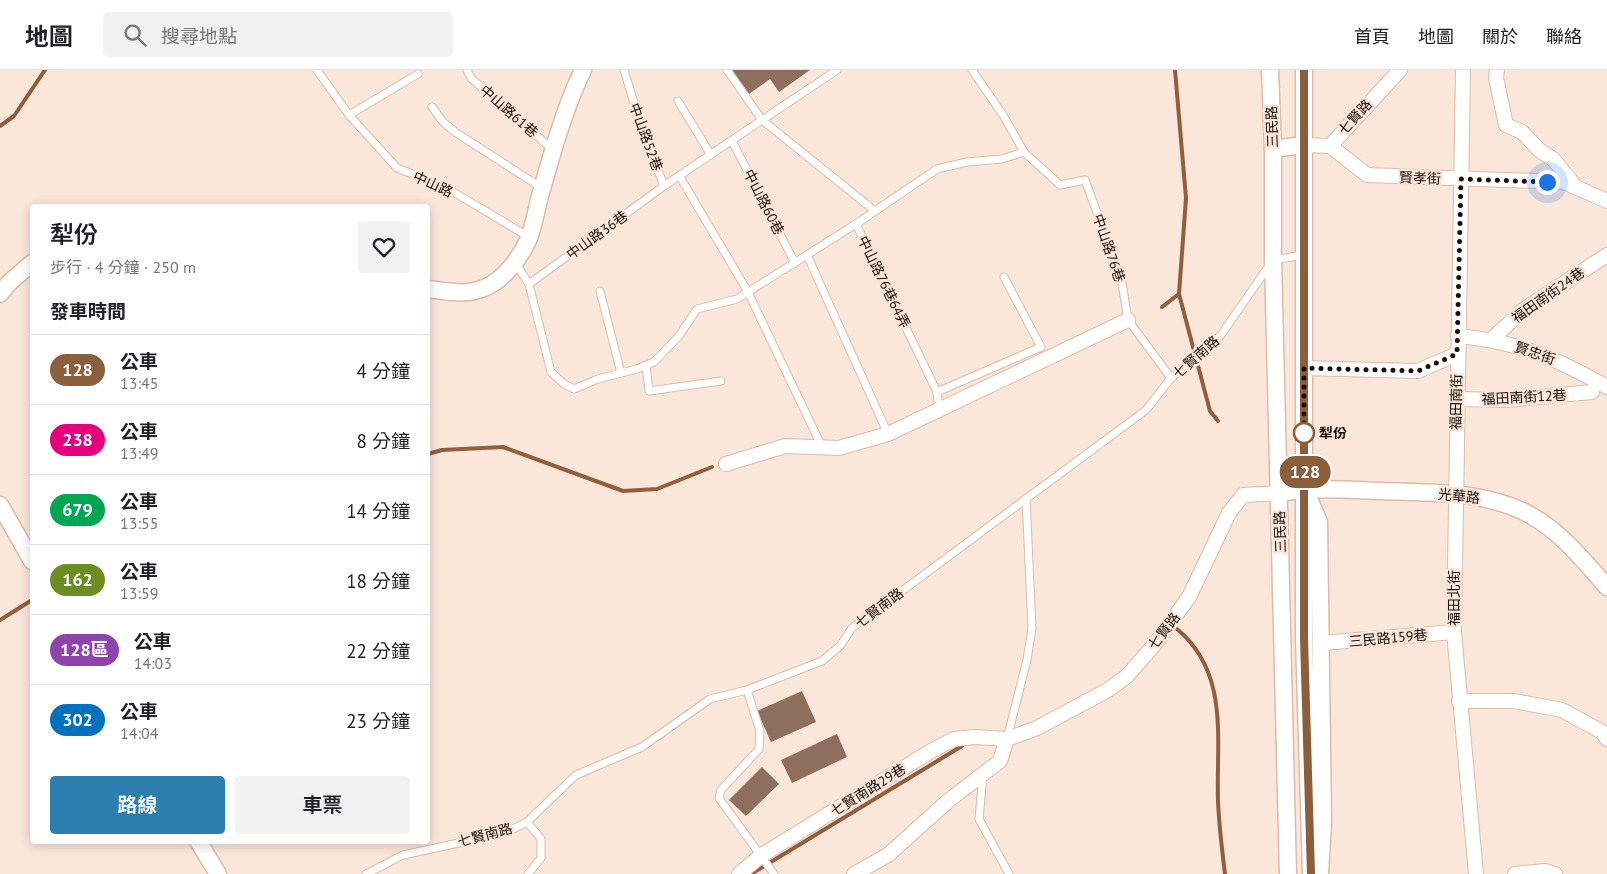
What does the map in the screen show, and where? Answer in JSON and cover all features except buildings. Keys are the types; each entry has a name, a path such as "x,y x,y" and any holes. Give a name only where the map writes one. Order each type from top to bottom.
{"street":[{"path":"430,289 454,292 478,290 498,280 515,262 529,238 553,150 583,70"},
{"name":"三民路","path":"1270,70 1288,874"},
{"name":"三民路","path":"1304,70 1304,638 1311,874"},
{"name":"七賢路","path":"1303,145 1330,146 1400,70"},
{"name":"福田南街","path":"1455,494 1463,70"},
{"path":"1497,70 1496,78 1506,125 1522,132 1538,150 1553,159 1576,187"},
{"path":"1273,149 1303,145"},
{"name":"賢孝街","path":"1330,146 1367,176 1564,182 1607,201"},
{"name":"福田南街24巷","path":"1492,339 1523,310 1607,255"},
{"path":"0,294 10,282 30,265"},
{"path":"726,464 785,446 839,448 888,434 1128,320"},
{"name":"賢忠街","path":"1458,336 1492,339 1547,355 1607,387"},
{"path":"1304,368 1418,371 1457,354"},
{"name":"福田南街12巷","path":"1456,399 1506,400 1592,392"},
{"name":"三民路","path":"1305,488 1319,522 1323,823 1320,874"},
{"name":"光華路","path":"1279,493 1305,488 1455,494 1493,500 1530,515 1564,539 1607,587"},
{"name":"七賢路","path":"1007,739 1037,728 1108,690 1127,676 1155,644 1189,597 1229,513 1243,496 1279,493"},
{"name":"福田北街","path":"1455,494 1454,632 1476,874"},
{"path":"0,506 30,558"},
{"name":"三民路159巷","path":"1322,643 1454,632"},
{"path":"1459,702 1514,702 1562,710 1602,732 1607,739"},
{"name":"七賢南路29巷","path":"739,874 762,855 922,756 954,739 974,737 1007,739"},
{"path":"854,874 888,855 948,801 1000,761 1007,739"},
{"path":"200,844 218,874"},
{"path":"1515,874 1545,871 1555,874"}],"lane":[{"name":"中山路","path":"317,70 349,116 397,168 445,188 529,238"},
{"name":"中山路61巷","path":"467,70 471,78 553,150"},
{"name":"中山路52巷","path":"624,70 638,119 664,186 762,120"},
{"path":"727,70 762,120 875,211"},
{"path":"762,120 837,70"},
{"name":"中山路76巷","path":"972,70 1024,152 1060,185 1085,180 1121,277 1128,320 1171,378"},
{"path":"349,116 418,74"},
{"path":"678,102 711,155"},
{"path":"432,107 442,122 455,132 542,188"},
{"name":"中山路60巷","path":"732,141 795,263"},
{"path":"856,224 938,168 967,162 1002,159 1024,152"},
{"name":"中山路52巷","path":"680,177 748,292"},
{"name":"中山路36巷","path":"529,284 664,186"},
{"name":"中山路76巷64弄","path":"646,365 654,362 679,336 697,309 737,299 856,224 936,392 939,411"},
{"path":"1273,260 1304,255"},
{"path":"807,256 888,434"},
{"name":"七賢南路","path":"366,874 403,855 505,833 526,822 576,775 642,747 710,699 747,690 822,661 840,646 852,628 1146,410 1171,378 1221,335 1273,260"},
{"path":"515,262 529,284 551,372 564,384 574,389 598,379 646,365 649,391 721,381"},
{"path":"936,392 1041,347 1004,277"},
{"path":"600,291 621,373"},
{"path":"748,292 822,447"},
{"path":"1007,739 1027,660 1032,628 1026,498"},
{"path":"747,690 760,731 758,749 721,790 719,798 774,874"},
{"path":"982,774 979,818 1009,874"},
{"path":"526,822 541,839 541,858 528,874"}],"waterway":[{"path":"0,126 14,116 45,70"},
{"path":"1162,307 1179,294 1186,198 1175,70"},
{"path":"1179,294 1210,411 1218,421"},
{"path":"430,453 442,450 503,447 623,491 657,489 712,467"},
{"path":"0,620 30,601"},
{"path":"1177,629 1194,647 1205,666 1213,687 1217,709 1218,801 1225,874"},
{"path":"751,874 962,746"}],"bus line":[{"name":"128","path":"1304,70 1304,638 1311,874"}],"place":[{"name":"犁份","path":"1304,433"}],"route":[{"path":"1304,433 1304,437 1304,368 1418,371 1457,354 1461,179 1547,182"}]}
